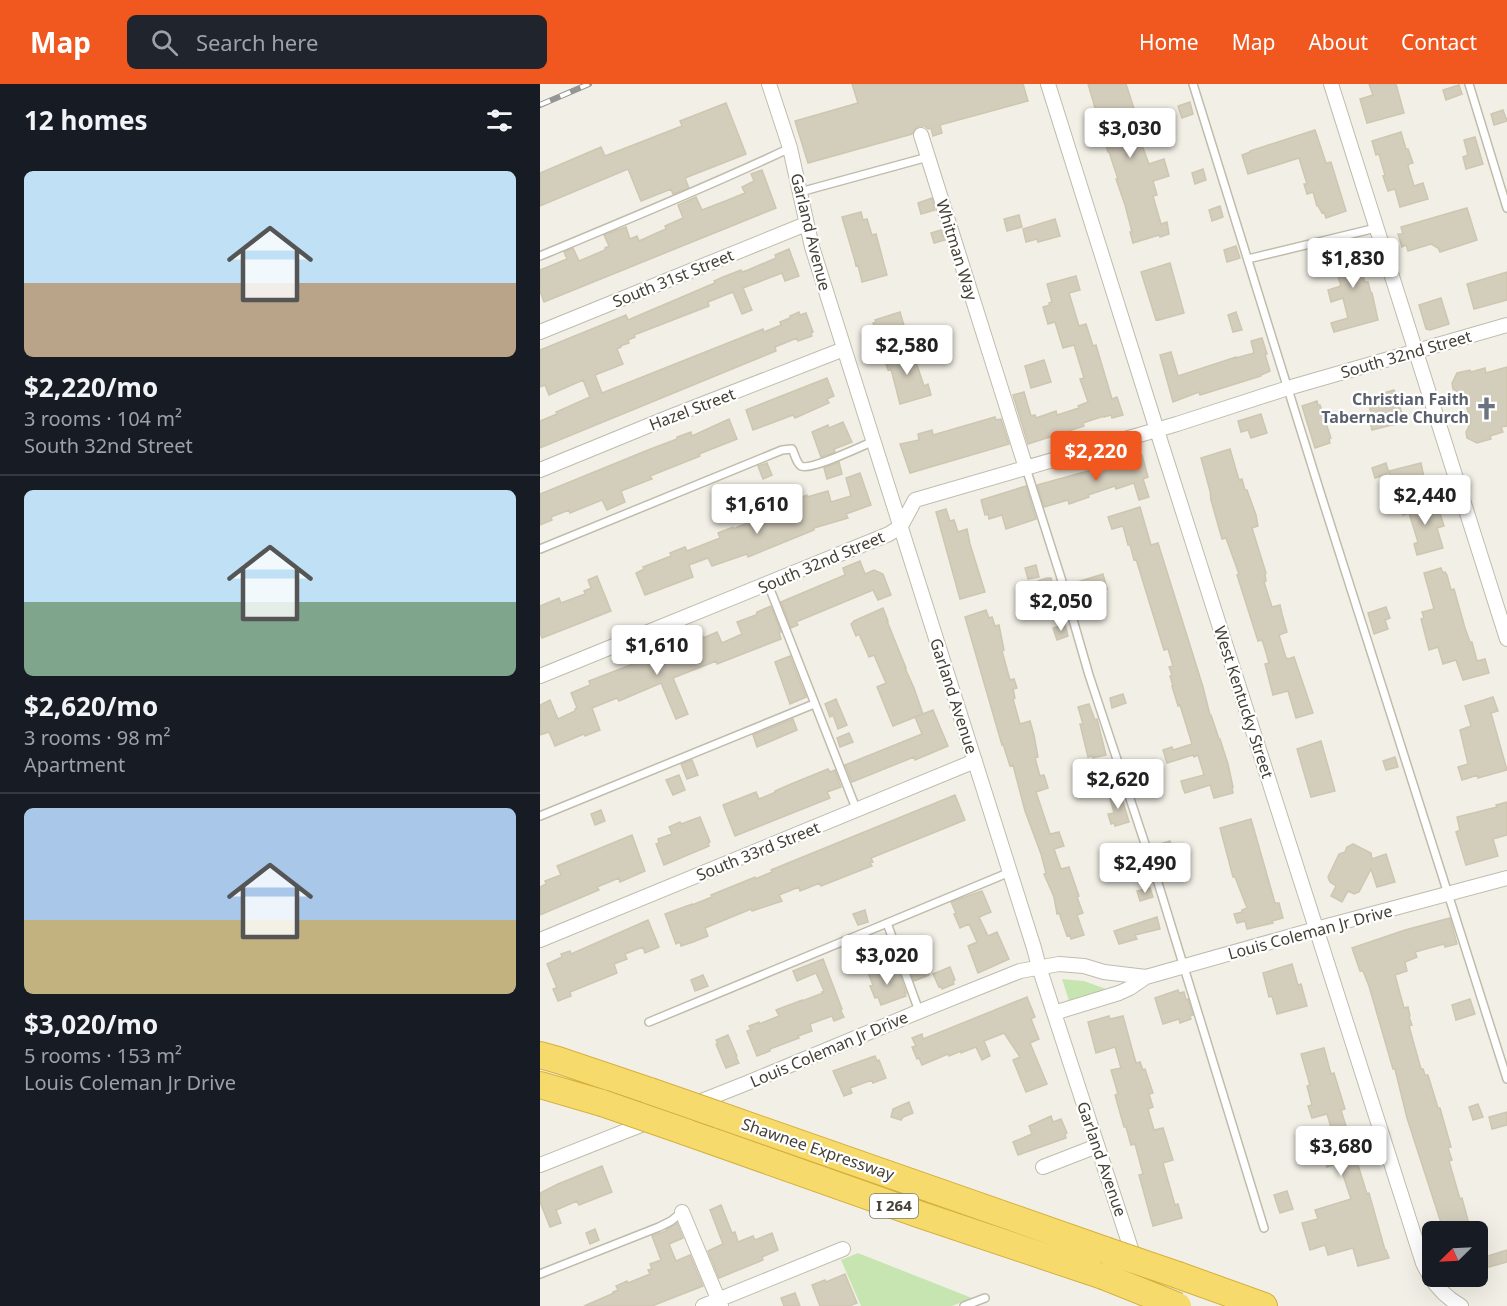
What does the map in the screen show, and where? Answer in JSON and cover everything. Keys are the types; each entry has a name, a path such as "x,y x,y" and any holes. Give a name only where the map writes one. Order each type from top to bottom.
{"highway":[{"name":"Shawnee Expressway","path":"540,1055 650,1091 1264,1306"},
{"name":"Shawnee Expressway","path":"540,1085 602,1103 1103,1276 1178,1306"}],"street":[{"name":"Garland Avenue","path":"769,84 790,148 806,224 844,349 1035,948 1039,967 1127,1232 1149,1306"},
{"name":"West Kentucky Street","path":"1048,84 1423,1263 1439,1289 1461,1306"},
{"path":"1331,84 1507,639"},
{"name":"Whitman Way","path":"921,135 1026,468"},
{"name":"South 31st Street","path":"540,332 806,224"},
{"name":"South 32nd Street","path":"540,676 889,534 901,526 915,500 1157,430 1288,388 1507,326"},
{"name":"Hazel Street","path":"540,470 844,349"},
{"name":"South 33rd Street","path":"540,940 975,761"},
{"name":"Louis Coleman Jr Drive","path":"540,1166 1020,971 1059,964 1146,977 1507,878"},
{"path":"1054,1013 1119,993 1146,977"},
{"path":"1043,1167 1097,1146"},
{"path":"682,1212 720,1303"},
{"path":"703,1306 720,1303 843,1250"}],"lane":[{"path":"1193,84 1507,1079"},
{"path":"1469,84 1507,208"},
{"path":"540,256 685,196 790,148"},
{"path":"800,192 928,157"},
{"path":"1248,259 1376,228"},
{"path":"540,549 782,450 792,449 799,464 802,467 808,467 874,441"},
{"path":"1026,468 1264,1228"},
{"path":"768,584 856,811"},
{"path":"540,816 814,704"},
{"path":"649,1022 1010,872"},
{"path":"888,923 920,1011"},
{"path":"540,1274 659,1227 682,1212"},
{"path":"964,1306 985,1298"}],"green space":[{"path":"1062,979 1084,981 1106,989 1106,991 1069,1001"},
{"path":"858,1253 972,1298 952,1306 861,1306 841,1260"}],"building":[{"path":"852,84 1023,84 1028,101 940,125 942,133 933,136 931,128 919,126 912,134 808,163 795,121 858,103"},
{"path":"1088,84 1126,84 1140,127 1143,126 1147,138 1140,140 1149,164 1164,159 1169,176 1153,181 1157,195 1153,196 1161,224 1167,222 1169,234 1133,243 1125,205 1116,179 1118,179"},
{"path":"1369,84 1396,84 1404,113 1367,123 1360,99 1373,95"},
{"path":"1459,85 1462,94 1446,100 1443,90"},
{"path":"1190,102 1193,114 1182,118 1178,106"},
{"path":"726,103 746,154 685,178 689,188 673,194 671,189 641,201 628,169 540,206 540,173 601,147 605,156 682,126 680,121"},
{"path":"1503,110 1507,121 1494,125 1491,114"},
{"path":"1315,130 1326,163 1331,162 1346,211 1326,218 1324,212 1322,213 1317,206 1313,192 1307,194 1304,184 1307,184 1299,158 1248,174 1242,155"},
{"path":"1401,132 1413,163 1408,166 1414,186 1423,183 1428,199 1400,207 1395,189 1388,191 1379,154 1376,155 1372,141"},
{"path":"1475,137 1483,164 1466,169 1463,157 1468,155 1464,140"},
{"path":"1203,169 1206,180 1195,184 1192,173"},
{"path":"762,170 776,208 544,302 540,291 540,270 567,259 564,252 573,248 579,261 609,246 604,235 626,227 630,239 637,236 639,241 666,229 665,226 683,218 678,205 696,197 702,210 745,193 742,187 754,181 751,174"},
{"path":"932,198 935,210 921,214 918,203"},
{"path":"1220,206 1223,217 1212,221 1209,210"},
{"path":"1467,208 1477,240 1440,252 1431,244 1408,251 1406,245 1402,247 1398,234 1403,234 1401,227"},
{"path":"861,212 863,220 867,219 872,235 876,234 887,275 862,282 842,217"},
{"path":"1019,215 1022,227 1007,231 1004,219"},
{"path":"1055,219 1060,236 1038,242 1037,239 1026,242 1023,229"},
{"path":"941,230 945,240 934,243 931,233"},
{"path":"1354,241 1354,243 1359,242 1362,254 1356,255 1365,282 1368,282 1372,293 1378,320 1334,332 1331,323 1348,318 1343,298 1331,302 1328,290 1341,286 1334,264 1340,262 1336,246"},
{"path":"1236,246 1240,258 1227,262 1224,250"},
{"path":"789,249 799,276 785,281 782,273 743,288 752,310 742,314 733,292 708,302 709,306 634,335 635,337 628,340 629,343 617,349 623,364 595,375 602,393 763,329 764,332 781,325 780,322 799,312 800,315 806,313 813,332 812,336 798,341 797,338 775,347 776,351 540,448 540,421 590,397 583,380 549,395 545,385 540,387 540,350 626,315 628,320 715,283 714,281 723,277 741,270 742,272 748,270 776,258 775,255"},
{"path":"1170,263 1184,313 1156,320 1141,272"},
{"path":"1507,272 1507,300 1474,309 1467,284"},
{"path":"1076,276 1080,290 1069,293 1079,326 1086,324 1093,346 1096,345 1112,399 1117,397 1123,415 1112,418 1111,415 1104,416 1083,423 1084,426 1028,444 1013,395 1024,392 1031,416 1035,415 1036,418 1056,411 1057,415 1079,408 1078,406 1088,402 1080,379 1084,378 1074,345 1063,348 1055,322 1048,324 1043,307 1052,302 1047,284"},
{"path":"1441,298 1449,324 1430,330 1426,329 1419,305"},
{"path":"900,312 905,329 877,335 873,323 876,322 875,320"},
{"path":"1236,312 1242,330 1233,332 1228,315"},
{"path":"1262,338 1270,371 1261,376 1200,395 1199,392 1173,402 1160,355 1171,352 1178,376 1254,353 1251,341"},
{"path":"911,347 924,386 928,384 931,395 900,404 891,369 888,370 884,358 886,355"},
{"path":"1044,360 1051,382 1031,388 1025,366"},
{"name":"Christian Faith Tabernacle Church","path":"1507,367 1507,426 1501,427 1503,432 1490,436 1491,439 1477,443 1467,438 1466,432 1471,422 1463,395 1453,389 1452,383 1457,373 1485,368 1486,373"},
{"path":"827,378 834,396 827,399 829,403 795,418 793,415 753,430 746,410"},
{"path":"1394,390 1404,422 1372,430 1367,398"},
{"path":"1317,401 1331,438 1330,443 1315,448 1302,406"},
{"path":"1261,414 1267,433 1251,438 1248,430 1241,432 1238,421"},
{"path":"995,417 996,420 1001,419 1009,444 910,473 900,444 919,440 918,434 932,430 933,435"},
{"path":"729,419 737,439 699,454 700,456 650,476 652,479 621,491 625,502 607,510 602,500 570,513 569,510 551,517 552,520 540,525 540,494 677,439 677,437 691,432 692,436"},
{"path":"843,422 852,442 821,457 812,432"},
{"path":"1230,449 1239,480 1242,479 1256,515 1258,526 1252,528 1266,573 1264,582 1272,607 1280,605 1287,632 1279,635 1286,658 1294,657 1313,713 1296,718 1288,691 1273,695 1265,664 1269,663 1265,649 1262,640 1258,641 1237,575 1239,574 1226,538 1222,539 1211,500 1201,458"},
{"path":"1142,455 1148,477 1143,479 1149,497 1139,500 1134,483 1116,489 1115,486 1069,504 1068,500 1044,507 1037,485"},
{"path":"839,462 842,474 827,479 824,468"},
{"path":"767,463 772,475 763,479 758,466"},
{"path":"1386,463 1389,473 1375,478 1372,468"},
{"path":"1421,463 1424,477 1393,487 1389,471"},
{"path":"860,473 871,505 846,514 848,518 814,528 814,530 748,557 747,554 712,566 708,558 689,565 693,577 645,595 636,573 644,569 643,567 671,556 670,553 685,547 687,551 720,538 718,533 757,519 756,517 774,510 773,508 807,495 807,497 828,491 831,502 851,496 846,478"},
{"path":"1026,486 1036,519 1006,529 1002,515 989,519 988,514 985,515 981,500"},
{"path":"1428,498 1432,512 1439,510 1444,526 1437,528 1443,548 1417,555 1414,544 1418,542 1409,513 1403,515 1400,506"},
{"path":"1140,507 1151,545 1158,543 1210,715 1228,764 1233,793 1214,798 1210,785 1185,793 1181,781 1204,775 1198,755 1167,763 1163,750 1172,747 1173,750 1192,744 1172,686 1169,667 1173,666 1168,649 1164,650 1136,559 1134,560 1130,545 1128,545 1123,526 1112,529 1108,517"},
{"path":"946,509 950,521 954,520 958,532 967,529 985,592 960,599 936,512"},
{"path":"860,561 865,574 874,570 883,574 891,595 878,600 873,590 796,622 798,625 791,628 781,602 845,575 843,568"},
{"path":"1036,565 1039,577 1028,579 1025,568"},
{"path":"1441,568 1447,575 1451,590 1454,589 1477,661 1485,659 1489,673 1463,680 1456,660 1443,664 1438,647 1429,650 1421,619 1424,618 1422,612 1434,609 1424,573"},
{"path":"1103,574 1107,589 1078,598 1074,583"},
{"path":"597,576 611,611 542,638 540,606 559,598 561,603 585,594 584,591 591,588 588,580"},
{"path":"1051,578 1055,607 1043,610 1038,581"},
{"path":"771,606 781,632 779,632 781,639 673,678 688,714 676,719 661,683 619,701 617,698 592,708 600,730 555,746 549,732 540,735 540,705 550,700 558,719 575,711 577,708 571,693 590,685 589,681 690,642 702,635 703,638 717,632 722,643 742,634 737,622"},
{"path":"1386,607 1390,618 1385,620 1388,629 1374,634 1368,613"},
{"path":"883,608 923,714 893,726 877,687 886,683 874,655 869,657 859,634 856,636 851,624"},
{"path":"986,610 995,626 999,625 1004,650 1002,651 1010,680 1014,679 1017,688 1013,689 1015,698 1013,699 1020,724 1030,721 1034,735 1038,757 1035,758 1040,776 1044,775 1048,788 1036,792 1050,834 1059,832 1064,846 1054,849 1061,869 1069,867 1079,896 1077,897 1083,913 1077,915 1084,935 1071,939 1070,935 1067,936 1059,913 1057,914 1054,897 1044,874 1046,873 1041,854 1025,811 1013,765 1010,766 1002,745 965,617"},
{"path":"1065,625 1068,636 1057,640 1053,628"},
{"path":"790,656 806,697 790,704 775,662"},
{"path":"1123,694 1126,703 1112,708 1110,698"},
{"path":"1493,697 1498,711 1491,713 1507,770 1462,780 1458,767 1468,764 1460,730 1471,726 1465,706"},
{"path":"836,699 847,725 838,729 833,715 830,717 825,704"},
{"path":"1089,704 1095,720 1097,719 1106,755 1093,758 1088,757 1078,707"},
{"path":"933,710 948,746 852,782 845,765 922,734 915,717"},
{"path":"793,719 797,730 757,747 753,735"},
{"path":"849,733 853,742 840,747 837,738"},
{"path":"1321,741 1335,791 1311,797 1297,749"},
{"path":"1395,757 1398,767 1386,770 1383,761"},
{"path":"692,760 698,775 687,779 681,764"},
{"path":"828,769 830,772 835,770 841,787 827,792 830,798 735,836 723,805 756,792 759,799"},
{"path":"679,775 685,790 673,795 666,780"},
{"path":"1120,792 1129,822 1115,826 1114,823 1111,824 1108,814 1114,813 1109,794"},
{"path":"955,795 965,820 871,858 872,866 821,886 820,883 800,891 799,887 779,895 782,901 752,911 751,909 705,928 708,936 681,946 680,942 676,944 665,914 712,897 711,895 755,877 755,879 772,872 771,870"},
{"path":"1507,802 1507,835 1493,839 1498,856 1466,865 1456,832 1460,830 1457,817 1497,807 1496,805"},
{"path":"601,810 605,821 595,825 591,814"},
{"path":"700,817 710,842 709,846 664,865 656,844 659,843 658,839 672,834 669,827"},
{"path":"1251,819 1275,903 1279,903 1283,918 1272,921 1273,923 1247,929 1245,921 1237,923 1234,914 1247,908 1235,877 1233,877 1220,828"},
{"path":"632,835 645,871 620,882 619,878 597,887 599,890 540,915 540,887 546,884 545,881 561,875 557,866"},
{"path":"1170,841 1174,855 1170,857 1172,863 1162,866 1154,846"},
{"path":"1353,844 1371,853 1372,859 1386,854 1395,882 1377,887 1371,869 1359,892 1354,894 1348,891 1342,902 1331,896 1336,886 1330,882 1328,877 1339,854 1345,852 1347,847"},
{"path":"1150,888 1153,897 1140,901 1137,891"},
{"path":"982,891 991,912 979,917 988,936 997,932 1009,959 978,973 968,946 977,942 969,924 960,928 951,902"},
{"path":"865,910 868,922 858,925 853,914"},
{"path":"1157,917 1160,929 1135,935 1137,939 1119,944 1114,931"},
{"path":"1450,918 1457,944 1445,947 1444,944 1415,952 1417,957 1405,962 1407,971 1395,975 1404,1008 1408,1007 1412,1025 1409,1026 1421,1069 1425,1075 1428,1075 1438,1108 1440,1108 1451,1147 1448,1148 1452,1160 1449,1161 1468,1221 1440,1221 1407,1118 1395,1069 1393,1069 1369,986 1363,971 1360,971 1352,948"},
{"path":"648,920 659,947 645,953 643,947 625,954 627,959 614,964 617,973 570,992 571,996 558,1001 553,989 557,988 547,964 562,957 561,954 570,951 571,954"},
{"path":"823,959 844,1017 834,1021 832,1016 810,1024 812,1031 757,1056 747,1031 751,1030 749,1026 779,1016 776,1010 823,993 816,973 797,981 793,971"},
{"path":"925,964 929,975 914,981 910,970"},
{"path":"1292,964 1307,1006 1277,1014 1272,996 1269,997 1263,973"},
{"path":"950,967 955,980 954,984 942,989 933,974"},
{"path":"879,969 882,975 898,969 906,996 881,1005 870,986 873,985 868,973"},
{"path":"703,975 708,986 695,991 691,980"},
{"path":"1178,990 1179,993 1184,992 1193,1015 1190,1016 1191,1019 1180,1023 1179,1019 1163,1024 1155,998"},
{"path":"1027,997 1035,1017 1031,1019 1039,1039 1030,1043 1047,1084 1026,1092 1013,1060 1020,1057 1004,1033 984,1041 990,1056 982,1060 976,1047 949,1056 948,1054 922,1065 919,1058 917,1059 912,1047 916,1046 912,1038 922,1034 923,1039"},
{"path":"1470,999 1475,1014 1456,1020 1452,1005"},
{"path":"1109,1016 1110,1019 1123,1016 1136,1063 1140,1062 1143,1070 1145,1069 1153,1093 1149,1094 1153,1107 1148,1109 1154,1130 1163,1128 1173,1160 1163,1163 1175,1205 1178,1204 1182,1218 1153,1226 1139,1175 1143,1174 1135,1144 1131,1145 1115,1095 1118,1094 1111,1070 1121,1068 1115,1047 1096,1053 1088,1022"},
{"path":"728,1035 739,1063 726,1068 716,1040"},
{"path":"1324,1048 1331,1074 1334,1073 1345,1109 1341,1110 1389,1258 1358,1266 1353,1248 1328,1255 1325,1245 1310,1250 1302,1223 1318,1219 1315,1210 1351,1199 1339,1163 1327,1167 1323,1155 1338,1151 1327,1114 1312,1118 1308,1106 1312,1105 1307,1086 1310,1085 1301,1054"},
{"path":"875,1056 886,1078 873,1083 872,1080 850,1088 852,1093 844,1096 833,1071"},
{"path":"909,1102 913,1113 901,1120 891,1117 893,1109"},
{"path":"1478,1104 1483,1117 1473,1120 1469,1107"},
{"path":"1507,1112 1507,1125 1492,1129 1489,1117"},
{"path":"1051,1116 1053,1122 1061,1119 1067,1133 1066,1138 1018,1155 1013,1142 1032,1134 1029,1126"},
{"path":"602,1166 612,1192 579,1205 577,1201 556,1210 561,1223 550,1227 540,1202 540,1193"},
{"path":"1287,1191 1293,1209 1280,1213 1274,1195"},
{"path":"721,1205 738,1242 753,1236 755,1240 772,1233 778,1250 762,1257 763,1260 719,1278 708,1251 723,1244 710,1210"},
{"path":"677,1223 683,1238 669,1244 676,1261 690,1255 703,1286 652,1306 584,1306 614,1293 618,1290 616,1286 650,1274 648,1270 652,1269 650,1264 661,1260 652,1236 666,1231"},
{"path":"595,1229 599,1240 590,1244 586,1233"},
{"path":"1507,1250 1507,1262 1488,1267 1488,1256"},
{"path":"845,1274 857,1303 849,1306 820,1306 812,1285"},
{"path":"795,1293 800,1306 784,1306 781,1298"}],"railway":[{"path":"540,105 589,84"}],"place":[{"name":"Christian Faith Tabernacle Church","path":"1487,408"}]}
